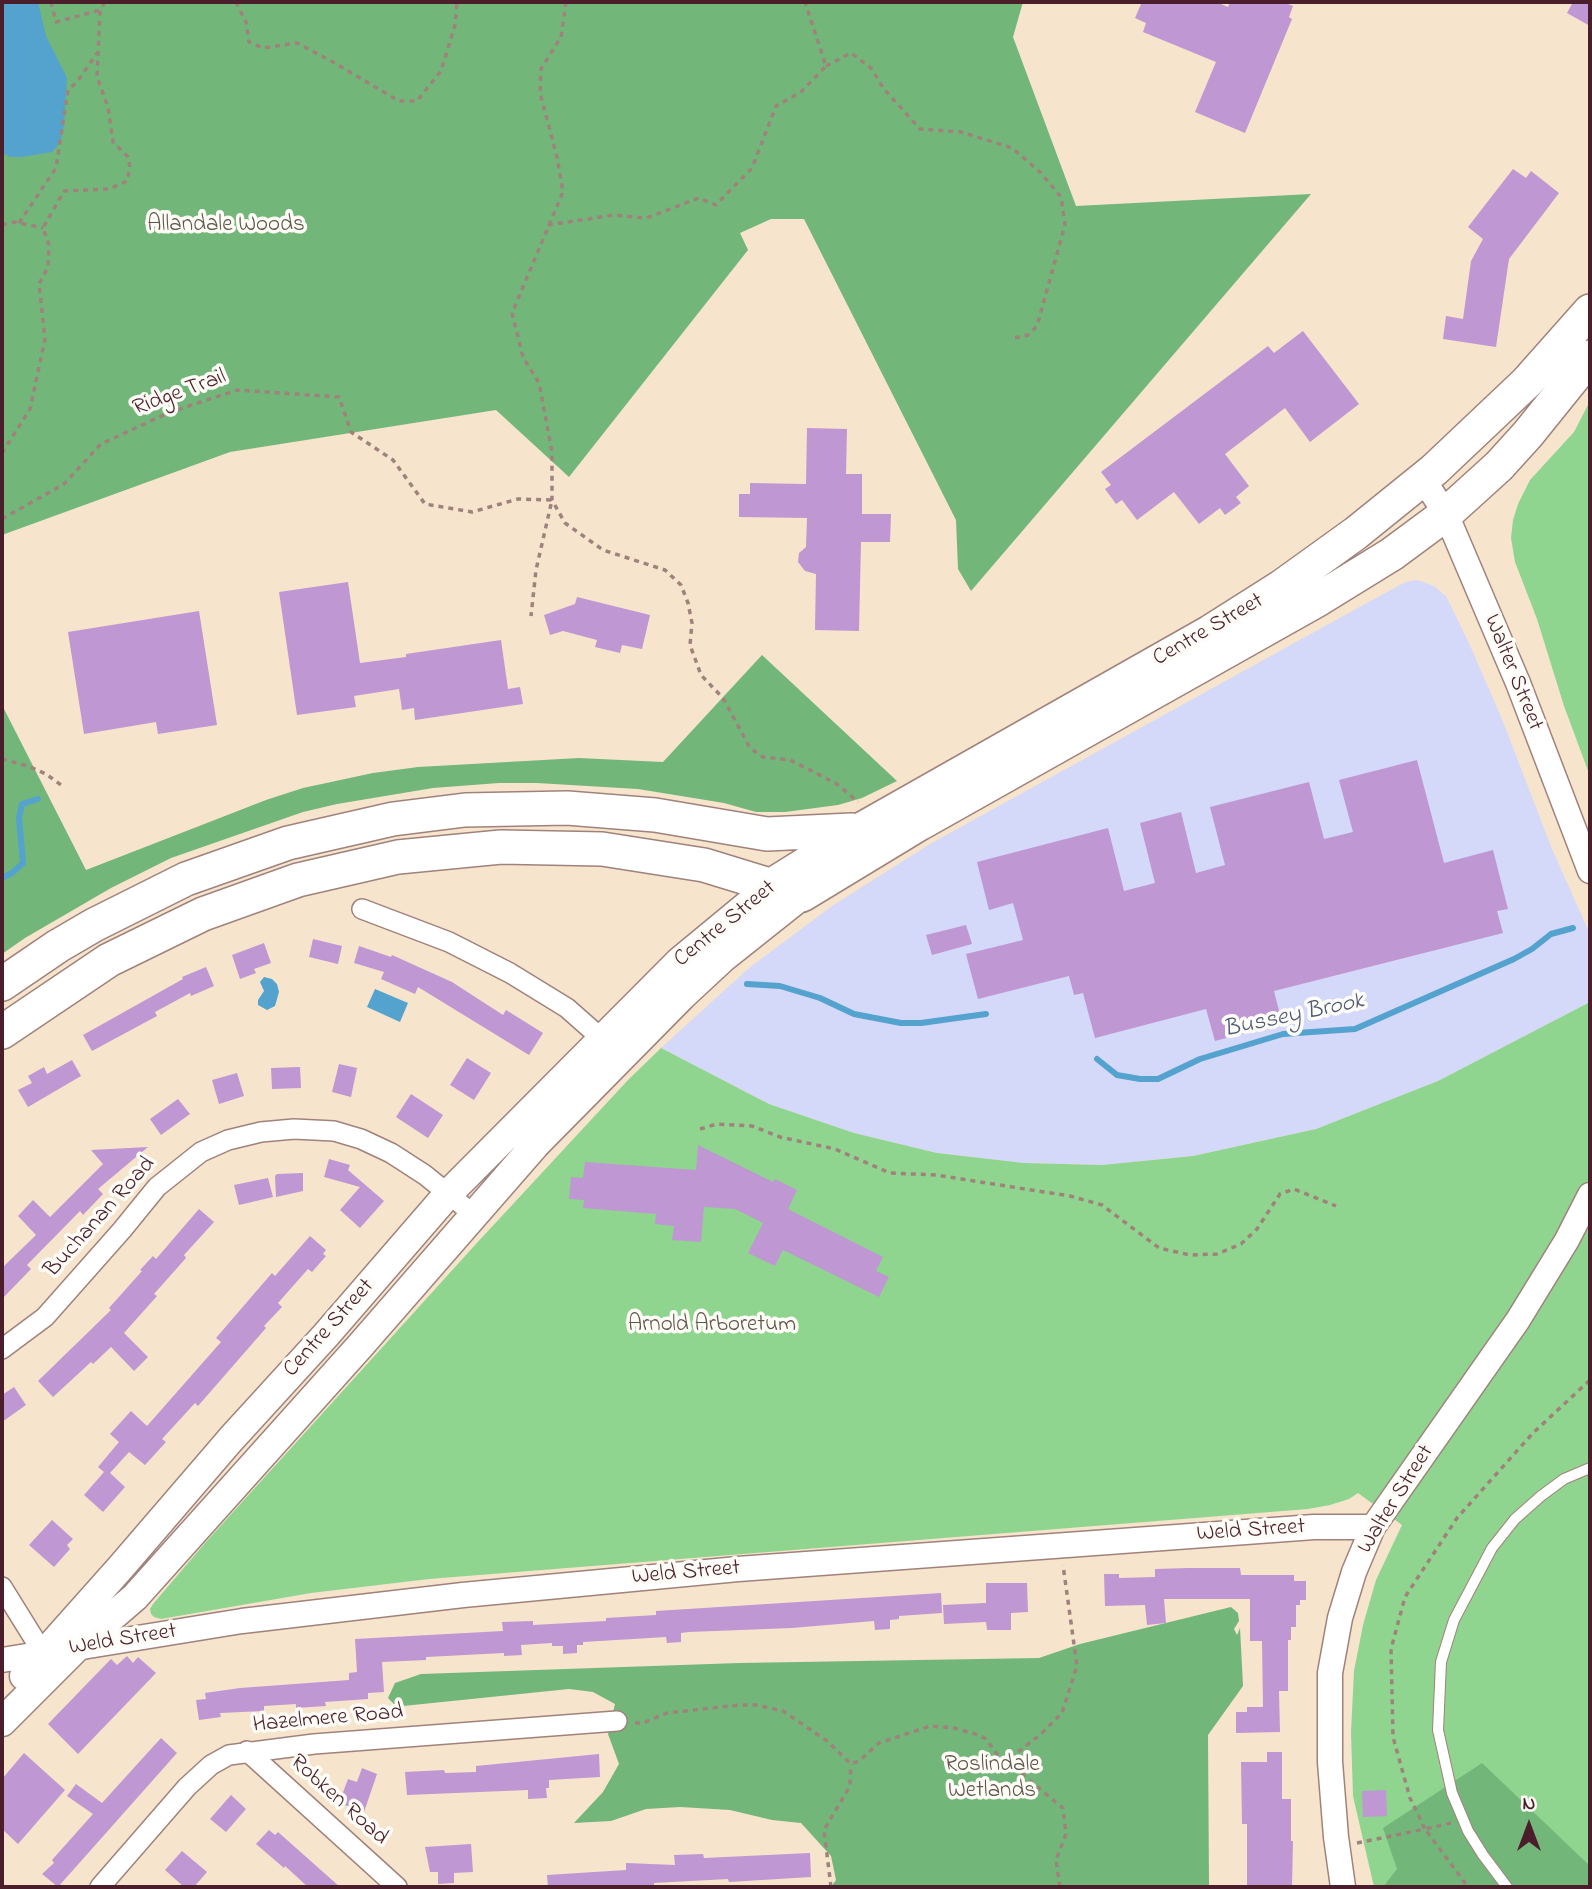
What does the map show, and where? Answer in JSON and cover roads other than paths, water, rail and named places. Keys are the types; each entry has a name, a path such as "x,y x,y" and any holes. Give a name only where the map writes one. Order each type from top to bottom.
{"highway":[{"name":"Centre Street","path":"787,890 860,816 1254,606 1347,540 1423,480 1527,382 1590,311"},
{"name":"Centre Street","path":"787,890 929,818 1319,599 1384,559 1446,514 1509,455 1590,357"},
{"path":"30,1012 5,982 58,946 186,879 288,843 393,819 465,810 567,808 655,815 767,834 805,834 860,816"},
{"path":"2,1032 110,960 203,914 298,880 398,858 466,849 517,846 603,849 704,865 787,890"}],"main road":[{"name":"Centre Street","path":"2,1706 21,1679 77,1647 135,1597 536,1144 680,961 787,890"},
{"name":"Centre Street","path":"2,1722 130,1557 448,1194 612,1048"},
{"path":"336,1324 359,1346"},
{"path":"130,1557 152,1577"}],"street":[{"name":"Walter Street","path":"1423,480 1446,514 1518,683 1590,871"},
{"path":"362,909 449,942 510,973 567,1009 612,1048"},
{"name":"Buchanan Road","path":"2,1349 46,1317 157,1187 201,1152 228,1140 261,1132 294,1129 334,1131 361,1139 391,1153 425,1175 472,1214"},
{"name":"Walter Street","path":"1343,1887 1330,1762 1330,1674 1340,1618 1354,1572 1373,1527 1518,1320 1567,1240 1590,1195"},
{"name":"Weld Street","path":"77,1647 242,1621 463,1595 738,1569 1314,1527 1373,1527"},
{"path":"2,1587 50,1661"},
{"name":"Weld Street","path":"2,1660 50,1661"},
{"name":"Hazelmere Road","path":"100,1887 195,1779 211,1765 229,1755 247,1751 617,1721"},
{"name":"Robken Road","path":"247,1751 397,1887"}],"lane":[{"path":"1507,1887 1483,1856 1452,1793 1438,1730 1441,1662 1454,1619 1492,1548 1515,1519 1563,1479 1590,1468"}],"water":[{"path":"2,2 38,2 46,36 67,78 64,126 60,143 52,152 22,157 10,157 2,153"},
{"path":"264,977 277,984 279,992 275,1006 267,1010 258,1005 264,991 260,982"},
{"path":"375,989 408,1003 400,1022 367,1007"}],"waterway":[{"path":"2,878 23,863 19,818 22,804 38,799"},
{"name":"Bussey Brook","path":"1097,1059 1117,1075 1158,1079 1200,1059 1283,1034 1355,1029 1514,959 1551,934 1573,928"},
{"name":"Bussey Brook","path":"747,984 780,986 820,998 854,1014 901,1023 921,1023 986,1014"}],"park label":[{"name":"Allandale Woods","path":"226,226"},
{"name":"Arnold Arboretum","path":"712,1326"},
{"name":"Roslindale Wetlands","path":"992,1779"}]}
